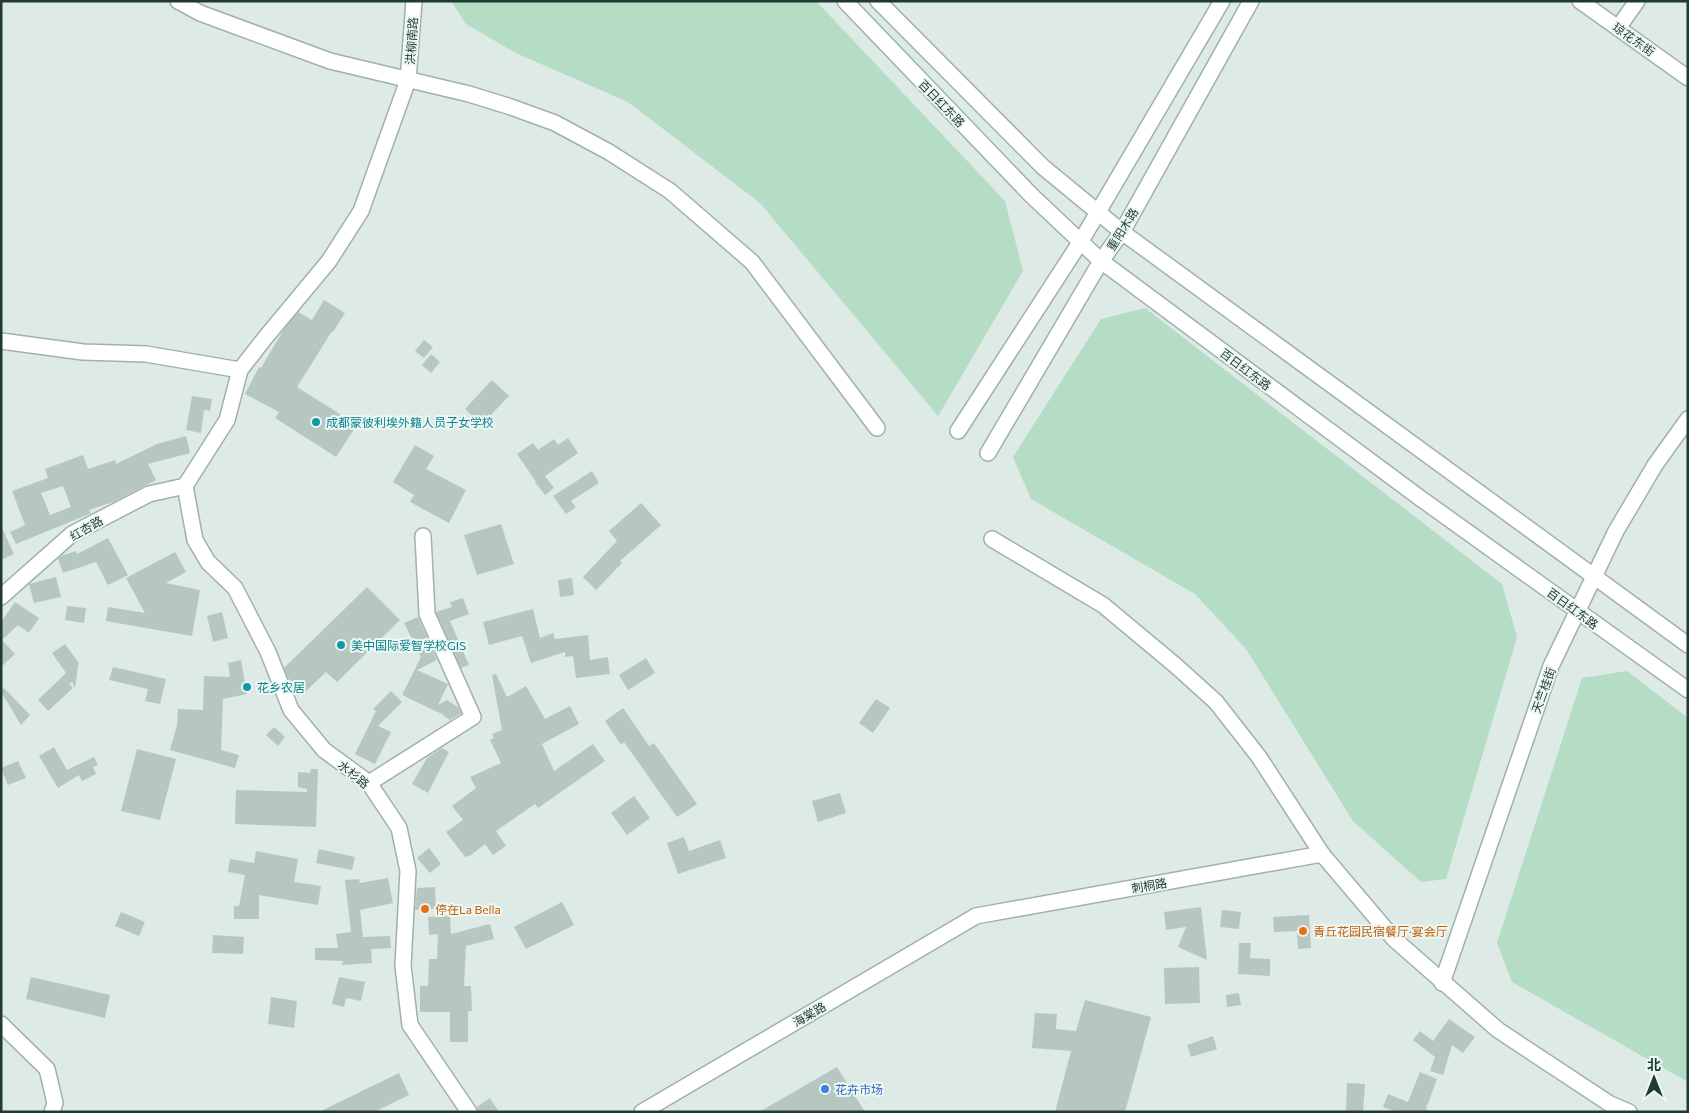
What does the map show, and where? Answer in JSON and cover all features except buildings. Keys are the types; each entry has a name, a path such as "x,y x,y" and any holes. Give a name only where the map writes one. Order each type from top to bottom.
{"street":[{"path":"178,1 200,13 330,61 469,94 555,123 609,152 670,191 752,262 877,428"},
{"name":"洪柳南路","path":"240,370 328,261 362,211 408,80 414,1"},
{"name":"百日红东路","path":"845,1 1031,194 1102,260 1420,498 1688,690"},
{"path":"878,1 1043,167 1122,232 1688,645"},
{"path":"958,431 1081,241 1222,1"},
{"name":"重阳木路","path":"988,453 1102,260 1122,232 1251,1"},
{"name":"琼花东街","path":"1580,1 1688,78"},
{"path":"1618,28 1637,1"},
{"path":"1,341 83,352 146,354 240,370 227,420 185,486"},
{"name":"天竺桂街","path":"1442,982 1551,666 1616,531 1655,465 1688,419"},
{"name":"红杏路","path":"1,597 72,534 148,494 185,486"},
{"name":"水杉路","path":"185,486 195,540 208,562 235,588 268,652 291,710 324,750 369,783 399,828 408,870 403,966 410,1025 469,1112"},
{"path":"369,783 473,717 427,614 423,536"},
{"path":"992,539 1102,605 1175,665 1216,702 1259,757 1322,854 1394,939 1498,1030 1606,1108 1629,1112"},
{"name":"刺桐路","path":"976,916 1322,854"},
{"name":"海棠路","path":"642,1112 976,916"},
{"path":"1,1024 47,1070 55,1103 52,1112"}],"green space":[{"path":"451,1 816,1 1005,201 1023,271 938,416 760,203 628,102 518,54 466,24"},
{"path":"1145,308 1502,584 1517,637 1446,879 1421,882 1353,821 1246,649 1195,594 1031,499 1013,457 1101,319"},
{"path":"1627,671 1688,718 1688,1082 1512,982 1497,943 1582,678"}],"place":[{"name":"成都蒙彼利埃外籍人员子女学校","path":"316,422"},
{"name":"美中国际爱智学校GIS","path":"341,645"},
{"name":"花乡农居","path":"247,687"},
{"name":"停在La Bella","path":"425,909"},
{"name":"青丘花园民宿餐厅·宴会厅","path":"1303,931"},
{"name":"花卉市场","path":"825,1089"}]}
